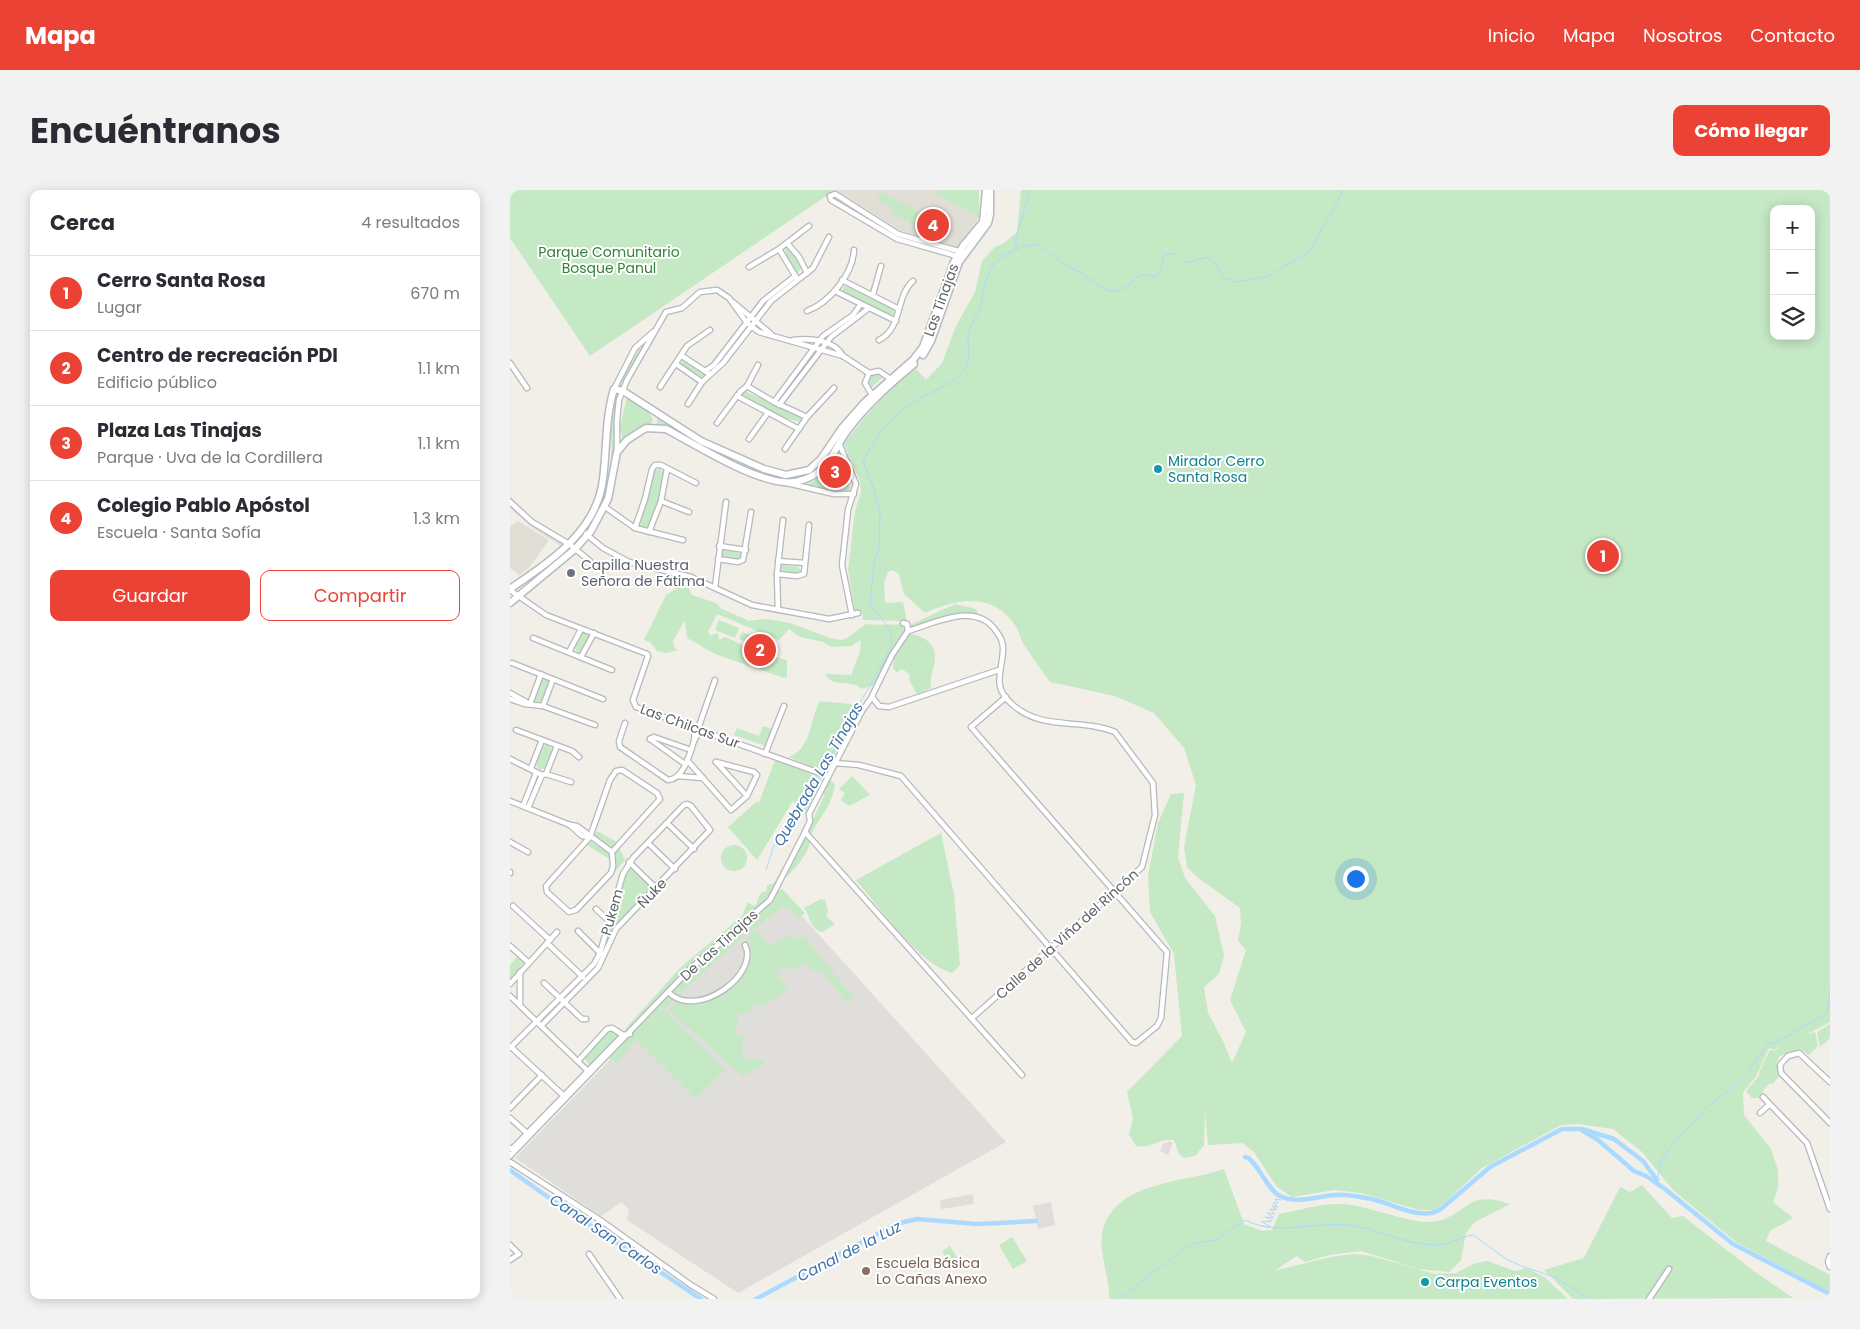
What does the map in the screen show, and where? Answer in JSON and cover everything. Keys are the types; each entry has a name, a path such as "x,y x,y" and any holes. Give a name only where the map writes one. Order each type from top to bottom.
{"street":[{"name":"Las Tinajas","path":"837,440 872,395 889,378 913,360 923,347 960,255 983,222 986,190"},
{"name":"Las Tinajas","path":"837,440 875,398 926,351 960,255 988,223 990,190"},
{"path":"834,194 902,236 960,255 897,239 831,200 830,196 834,194"},
{"path":"749,267 779,249 809,226"},
{"path":"705,371 714,365 747,323 751,315 769,295 813,268 829,237"},
{"path":"787,243 799,256 807,273"},
{"path":"779,249 797,278"},
{"path":"807,311 822,303 836,291 852,261 854,250"},
{"path":"872,294 881,266"},
{"path":"688,404 702,382 751,327 771,301 797,278"},
{"path":"842,280 899,309"},
{"path":"879,340 889,333 896,321 906,291 913,281"},
{"path":"510,602 575,549 588,536 605,507 614,477 617,452 617,420 623,391 666,312 682,308 696,294 707,290 721,292 756,319 771,334"},
{"path":"836,291 896,321"},
{"path":"731,301 747,323 759,332 843,356 869,373 881,371 889,378"},
{"path":"774,402 823,336 857,311 861,304"},
{"path":"779,405 831,337 869,308"},
{"path":"660,387 690,343 710,330"},
{"path":"510,589 569,544 594,509 602,488 608,410 614,389 635,348 654,332"},
{"path":"791,340 805,339 827,343 840,351 843,356"},
{"path":"682,356 710,375"},
{"path":"510,363 527,388"},
{"path":"676,364 702,382"},
{"path":"717,423 747,386 758,365"},
{"path":"869,373 865,383 872,395"},
{"path":"747,386 779,405 807,417"},
{"path":"785,449 807,417 834,388"},
{"path":"614,389 623,391 653,411 726,453 782,475 796,474 813,467 837,440"},
{"path":"737,396 767,414 799,429"},
{"path":"617,452 634,434 650,427 655,421 653,411"},
{"path":"749,439 767,414"},
{"path":"650,427 666,429 732,464 760,476 810,490 834,494 854,494"},
{"path":"784,482 804,479 824,467 837,440"},
{"path":"837,440 855,478 854,494 848,510 842,565 852,616"},
{"path":"635,528 652,468 658,465 696,483"},
{"path":"649,532 661,501 667,469"},
{"path":"804,479 805,486 810,490"},
{"path":"661,501 689,512"},
{"path":"510,502 545,531 569,544 590,561"},
{"path":"715,587 726,502"},
{"path":"605,507 635,528 683,540"},
{"path":"718,559 738,562 745,557 751,512"},
{"path":"778,609 777,574 783,520"},
{"path":"777,574 801,576 804,574 809,526"},
{"path":"581,529 610,552 634,565 684,575 715,587 746,604 829,619 852,616 858,613"},
{"path":"719,546 746,550"},
{"path":"778,561 805,563"},
{"name":"Las Chilcas Sur","path":"510,589 546,615 644,652 648,656 633,700 635,706 828,776"},
{"path":"835,763 859,765 901,776 1132,1042 1138,1042 1157,1026 1161,1018 1167,954 1164,948 971,727 1006,697 999,683 1002,652 1001,638 990,624 975,615 953,617 908,631 907,624 903,623"},
{"path":"569,652 581,629"},
{"name":"De Las Tinajas","path":"510,1156 589,1072 630,1034 690,969 770,900 805,832 810,821 809,814 828,776 872,697 892,655 908,631"},
{"path":"581,657 594,633"},
{"path":"533,638 612,670"},
{"path":"512,663 603,699"},
{"path":"872,697 879,706 889,707 999,670"},
{"path":"530,704 541,674"},
{"path":"543,706 553,679"},
{"path":"678,776 691,750 715,680"},
{"path":"510,693 530,704"},
{"name":"Calle de la Viña del Rincón","path":"972,1018 1116,891 1138,874 1143,864 1155,815 1151,778 1115,732 1033,719 1024,714 1006,697"},
{"path":"510,699 525,704 543,706 594,726"},
{"path":"765,754 784,706"},
{"path":"625,723 619,741 620,747 668,780 678,776 690,775 704,779"},
{"path":"516,730 572,751 579,757"},
{"path":"691,750 654,737 650,739 686,762 732,810 747,796 757,778 756,773 716,762 747,796"},
{"path":"531,768 542,740"},
{"path":"526,807 541,774 557,746"},
{"path":"510,759 541,774 571,782"},
{"path":"617,770 623,770 660,796 659,801 612,852 613,866 611,873 576,910 568,911 547,892 546,887 590,837 610,780 617,770"},
{"path":"510,801 570,825 582,836 590,837 612,852"},
{"name":"Pukem","path":"511,1047 594,964 600,953 623,874 629,862 687,804 710,830"},
{"path":"667,823 694,848"},
{"name":"Ñuke","path":"542,1026 601,963 616,929 657,888 710,830"},
{"path":"805,832 1022,1074"},
{"path":"510,842 528,852"},
{"path":"648,843 675,869"},
{"path":"629,862 657,888"},
{"path":"513,906 586,980"},
{"path":"596,909 610,922"},
{"path":"578,931 600,953"},
{"path":"510,984 557,932"},
{"path":"668,992 677,1000 691,1002 710,997 724,990 734,981 746,961 748,949 745,944"},
{"path":"510,946 528,962"},
{"path":"520,972 520,1006"},
{"path":"544,983 565,1003 586,1019"},
{"path":"510,996 589,1072"},
{"path":"578,1061 607,1029 612,1028 623,1035"},
{"path":"510,1148 512,1149 589,1072 623,1035 630,1034"},
{"path":"511,1047 564,1096"},
{"path":"1830,1082 1799,1054 1785,1058 1779,1070 1830,1123"},
{"path":"510,1108 542,1075"},
{"path":"1763,1097 1807,1143 1830,1209"},
{"path":"1760,1113 1769,1105"},
{"path":"510,1118 527,1133"},
{"path":"510,1162 603,1222 691,1285 714,1299"},
{"path":"510,1245 519,1254 510,1260"},
{"path":"589,1254 620,1299"},
{"path":"1830,1256 1828,1262 1830,1267"},
{"path":"1648,1299 1669,1269"}],"shaded area":[{"path":"836,190 937,190 935,193 979,218 957,248 901,231"},
{"path":"510,496 533,519 568,540 561,546 531,527 510,508"},
{"path":"518,521 549,540 529,568 519,575 510,568 510,526"},
{"path":"783,895 1006,1142 738,1293 627,1220 629,1210 622,1202 601,1216 515,1158 690,977"},
{"path":"1168,1141 1173,1143 1168,1155 1160,1151 1163,1143 1166,1144"},
{"path":"973,1194 974,1204 941,1209 940,1200"},
{"path":"1051,1202 1055,1225 1038,1229 1033,1206"}],"green space":[{"name":"Parque Comunitario Bosque Panul","path":"510,190 835,190 590,356 510,238"},
{"path":"937,190 979,190 979,218 935,193"},
{"path":"1021,190 1830,190 1830,1022 1806,1035 1815,1032 1818,1046 1809,1055 1800,1049 1780,1056 1776,1063 1780,1075 1772,1085 1770,1083 1764,1089 1760,1098 1752,1098 1746,1091 1759,1076 1770,1050 1775,1051 1779,1047 1774,1050 1769,1048 1756,1077 1743,1092 1744,1115 1771,1149 1778,1170 1778,1188 1773,1202 1793,1218 1770,1231 1766,1241 1830,1275 1830,1292 1736,1242 1673,1190 1642,1152 1613,1129 1579,1124 1561,1125 1482,1168 1444,1203 1433,1210 1419,1210 1361,1193 1334,1190 1292,1197 1277,1187 1254,1152 1242,1143 1208,1145 1205,1112 1204,1145 1195,1156 1184,1158 1179,1154 1174,1140 1141,1147 1136,1146 1129,1134 1133,1118 1127,1092 1182,1036 1174,954 1150,912 1148,876 1158,823 1171,794 1184,793 1178,857 1185,878 1215,916 1224,955 1219,974 1204,987 1208,1013 1232,1063 1246,1032 1230,1000 1246,950 1238,941 1241,923 1240,908 1197,877 1187,867 1184,847 1196,785 1184,748 1154,713 1115,696 1050,682 1023,643 1018,629 1006,614 996,607 973,601 961,602 949,604 925,613 904,594 899,574 893,570 888,572 884,583 885,603 903,602 907,621 863,620 862,611 855,612 848,570 855,511 861,493 860,481 844,444 860,423 896,385 916,369 926,380 942,363 956,326 975,292 982,261 995,247 1003,244 1017,232"},
{"path":"881,192 896,200 892,208 877,200"},
{"path":"898,200 921,213 914,225 891,212"},
{"path":"785,248 793,254 801,269 797,273 785,253"},
{"path":"844,286 864,292 877,299 894,310 894,314 890,315 842,291"},
{"path":"640,347 641,349 620,386 619,383"},
{"path":"684,359 706,375 702,377 682,365"},
{"path":"878,373 884,376 869,390 867,384 870,375"},
{"path":"745,391 801,417 801,422 784,418 746,399 742,394"},
{"path":"616,394 618,396 612,479 605,501 589,529 608,482 611,460 613,405"},
{"path":"627,397 649,412 653,420 649,427 638,430 623,442 620,427"},
{"path":"658,417 776,476 799,475 834,446 824,462 811,474 799,479 785,480 750,470 731,462 665,426 656,425"},
{"path":"837,456 847,477 850,490 823,490 806,486 824,474"},
{"path":"660,469 663,472 663,477 659,498 647,530 639,528 655,470"},
{"path":"722,549 742,555 738,559 721,557"},
{"path":"783,565 798,567 802,571 800,574 782,573 779,568"},
{"path":"681,586 688,587 692,595 716,603 720,608 749,621 767,619 790,623 830,638 841,640 847,638 866,624 902,625 906,626 907,631 874,685 862,689 852,684 832,681 825,674 851,675 860,652 861,640 851,646 832,647 823,642 800,637 789,629 779,640 717,614 708,632 711,636 718,633 719,640 725,637 765,655 787,660 787,677 784,678 715,654 687,638 685,620 673,641 674,647 678,650 666,653 657,651 650,642 644,640 666,595"},
{"path":"955,604 976,609 979,616 950,617 914,631 910,625"},
{"path":"719,620 739,628 735,638 715,630"},
{"path":"585,632 590,637 581,652 577,652 574,647 581,633"},
{"path":"742,632 758,638 755,645 739,639"},
{"path":"909,634 919,636 928,641 935,654 931,688 917,694 910,682 909,674 902,669 897,672 893,669 894,655"},
{"path":"543,677 551,680 544,701 535,702 534,698"},
{"path":"820,701 861,705 825,772 789,757 797,753 806,740"},
{"path":"763,726 772,729 766,746 734,735 737,728 759,736"},
{"path":"547,745 553,750 546,768 539,770 536,764 543,746"},
{"path":"775,760 822,778 805,814 793,801 757,860 728,827 756,802 759,803"},
{"path":"852,776 870,795 849,806 841,800 845,793 839,789"},
{"path":"830,779 835,785 831,801 810,837 808,850 792,872 778,882 774,893 782,889 805,913 799,918 791,910 782,907 737,942 664,1009 725,1070 696,1099 635,1039 621,1060 616,1062 609,1059 609,1056 623,1037 626,1028 681,967 742,916 748,902 754,906 756,905 760,894 766,891 767,885 774,883 805,828 810,826 824,796 821,789 824,781"},
{"path":"597,831 617,842 612,849 593,838"},
{"path":"941,833 954,895 960,965 952,973 939,968 913,947 856,880"},
{"path":"591,842 610,853 611,860 587,845"},
{"path":"734,845 743,849 747,858 743,867 734,871 725,867 721,858 725,849"},
{"path":"619,848 625,860 615,872 614,853"},
{"path":"629,866 652,887 652,891 615,928 608,939 600,959 589,974 588,972 601,955"},
{"path":"821,899 825,900 828,911 826,916 835,924 823,932 818,931 812,925 804,908"},
{"path":"756,930 769,946 790,935 798,940 803,935 854,998 847,1003 822,971 814,971 805,961 792,971 787,965 777,973 788,989 764,1005 753,1005 753,1008 747,1013 738,1014 736,1034 743,1036 742,1058 764,1060 764,1065 742,1076 669,1010 676,1002 689,1004 703,1002 718,996 731,987 741,976 748,963 751,950 747,938"},
{"path":"518,956 524,962 510,979 510,965"},
{"path":"1830,1024 1830,1038 1820,1047 1817,1032"},
{"path":"610,1030 620,1035 590,1066 584,1058"},
{"path":"1224,1169 1244,1224 1262,1231 1272,1230 1279,1214 1324,1205 1351,1205 1429,1222 1451,1216 1466,1206 1483,1199 1510,1204 1475,1222 1466,1233 1461,1260 1449,1272 1419,1269 1361,1251 1329,1255 1305,1262 1297,1256 1274,1271 1330,1257 1353,1254 1372,1256 1435,1274 1456,1273 1476,1263 1487,1261 1515,1271 1526,1268 1543,1276 1568,1299 1109,1299 1101,1242 1108,1217 1120,1203 1134,1194 1152,1187"},
{"path":"1642,1185 1672,1218 1683,1216 1755,1272 1793,1298 1573,1299 1544,1270 1584,1258 1620,1187 1630,1192"},
{"path":"1012,1237 1027,1261 1013,1269 999,1245"},
{"path":"950,1246 961,1264 953,1269 942,1251"}],"waterway":[{"path":"1016,248 1016,238 1030,190"},
{"name":"Quebrada Las Tinajas","path":"822,772 849,720 887,656 892,639 886,625 870,603 874,562 879,547 880,514 874,489 863,462 880,433 894,417 911,404 951,382 967,366 969,358 969,331 980,307 986,280 995,263 1008,253 1022,247 1038,244 1062,263 1086,276 1103,289 1111,291 1123,289 1141,275 1156,277 1161,271 1164,255 1176,253 1186,263 1207,257 1217,265 1224,278 1235,282 1269,276 1311,250 1343,190"},
{"name":"Quebrada Las Tinajas","path":"766,870 774,845 793,810 820,775"},
{"path":"1657,1180 1661,1162 1668,1150 1708,1106 1750,1070 1767,1044 1775,1043 1827,1013 1830,991"},
{"path":"1245,1157 1253,1162 1275,1193 1288,1199 1304,1200 1345,1195 1371,1199 1417,1213 1431,1213 1442,1208 1490,1167 1562,1129 1580,1129 1598,1140 1634,1171 1646,1176 1665,1189 1733,1244 1830,1294"},
{"path":"1582,1129 1614,1139 1643,1161 1657,1180"},
{"name":"Canal San Carlos","path":"510,1170 701,1299"},
{"path":"1261,1226 1271,1227 1262,1222 1272,1221 1265,1217 1274,1218 1267,1213 1275,1214 1270,1209 1277,1210 1272,1206 1278,1207 1273,1203 1278,1203 1275,1199 1281,1200"},
{"name":"Canal de la Luz","path":"756,1299 896,1224 917,1219 977,1224 1036,1221"},
{"path":"1119,1299 1180,1252 1195,1243 1216,1240 1245,1220 1257,1225 1282,1228 1347,1225 1369,1229 1413,1242 1436,1245 1473,1235 1508,1260 1555,1277 1589,1299"}],"place":[{"name":"Colegio Pablo Apóstol","path":"933,225"},
{"name":"Mirador Cerro Santa Rosa","path":"1158,469"},
{"name":"Plaza Las Tinajas","path":"835,472"},
{"name":"Cerro Santa Rosa","path":"1603,556"},
{"name":"Capilla Nuestra Señora de Fátima","path":"571,573"},
{"name":"Centro de recreación PDI","path":"760,650"},
{"name":"Escuela Básica Lo Cañas Anexo","path":"866,1271"},
{"name":"Carpa Eventos","path":"1425,1282"}]}
